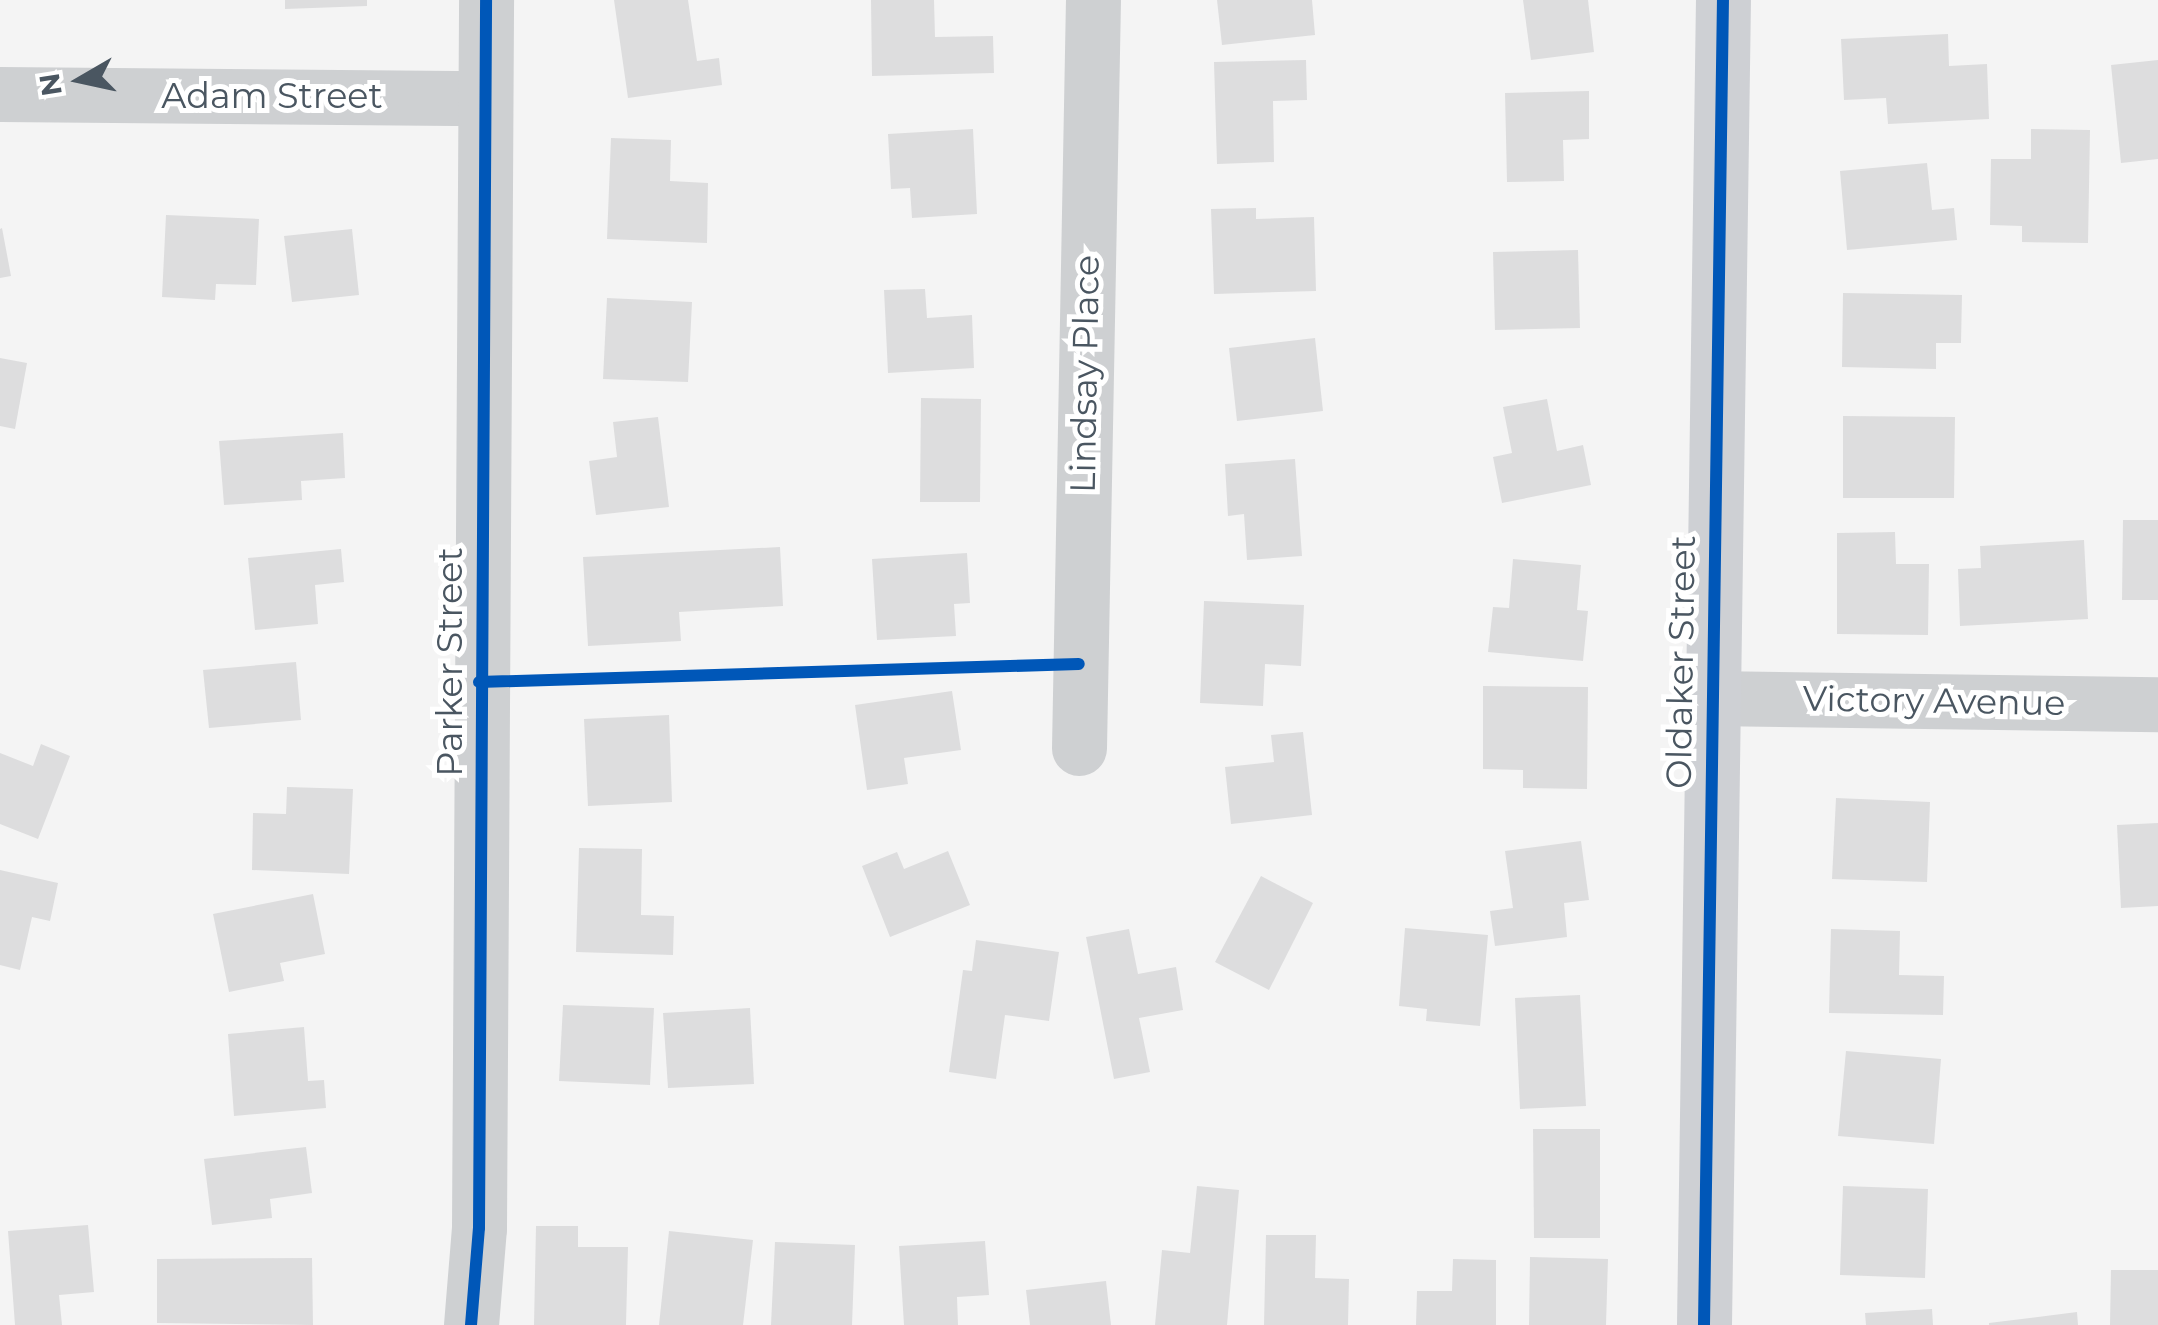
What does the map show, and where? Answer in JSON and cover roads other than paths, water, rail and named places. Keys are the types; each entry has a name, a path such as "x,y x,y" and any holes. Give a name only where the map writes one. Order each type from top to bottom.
{"street":[{"name":"Parker Street","path":"471,1325 478,1228 486,0"},
{"name":"Lindsay Place","path":"1079,748 1093,0"},
{"name":"Oldaker Street","path":"1704,1325 1722,0"},
{"name":"Adam Street","path":"0,94 484,98"},
{"name":"Victory Avenue","path":"1710,698 2158,704"}]}
